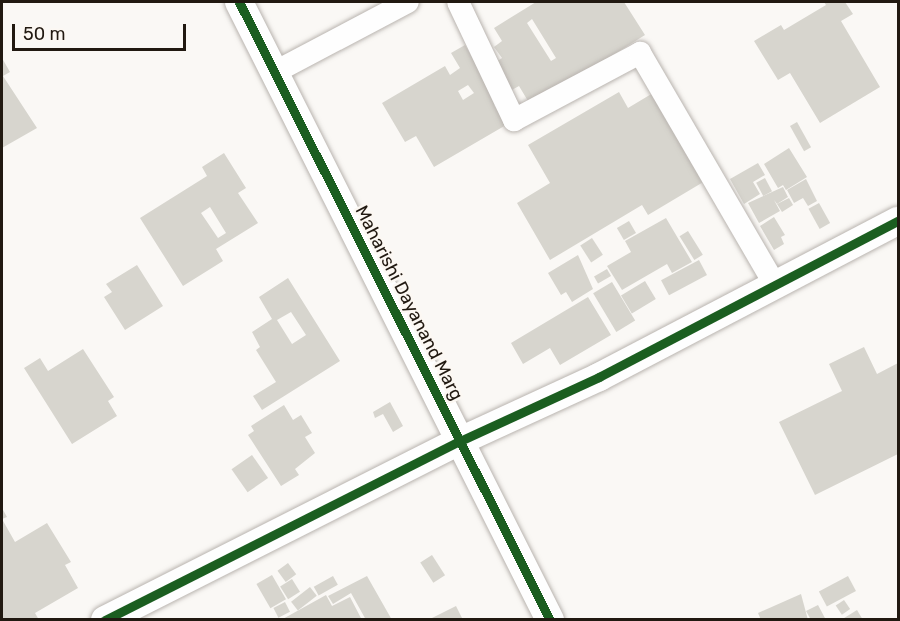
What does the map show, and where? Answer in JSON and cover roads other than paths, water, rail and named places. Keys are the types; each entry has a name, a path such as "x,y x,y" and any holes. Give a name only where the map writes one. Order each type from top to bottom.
{"street":[{"name":"Maharishi Dayanand Marg","path":"239,2 550,620"},
{"path":"275,72 408,2"},
{"path":"458,2 514,120 640,53 774,283"},
{"path":"105,620 460,441 599,376 774,283 898,221"}]}
